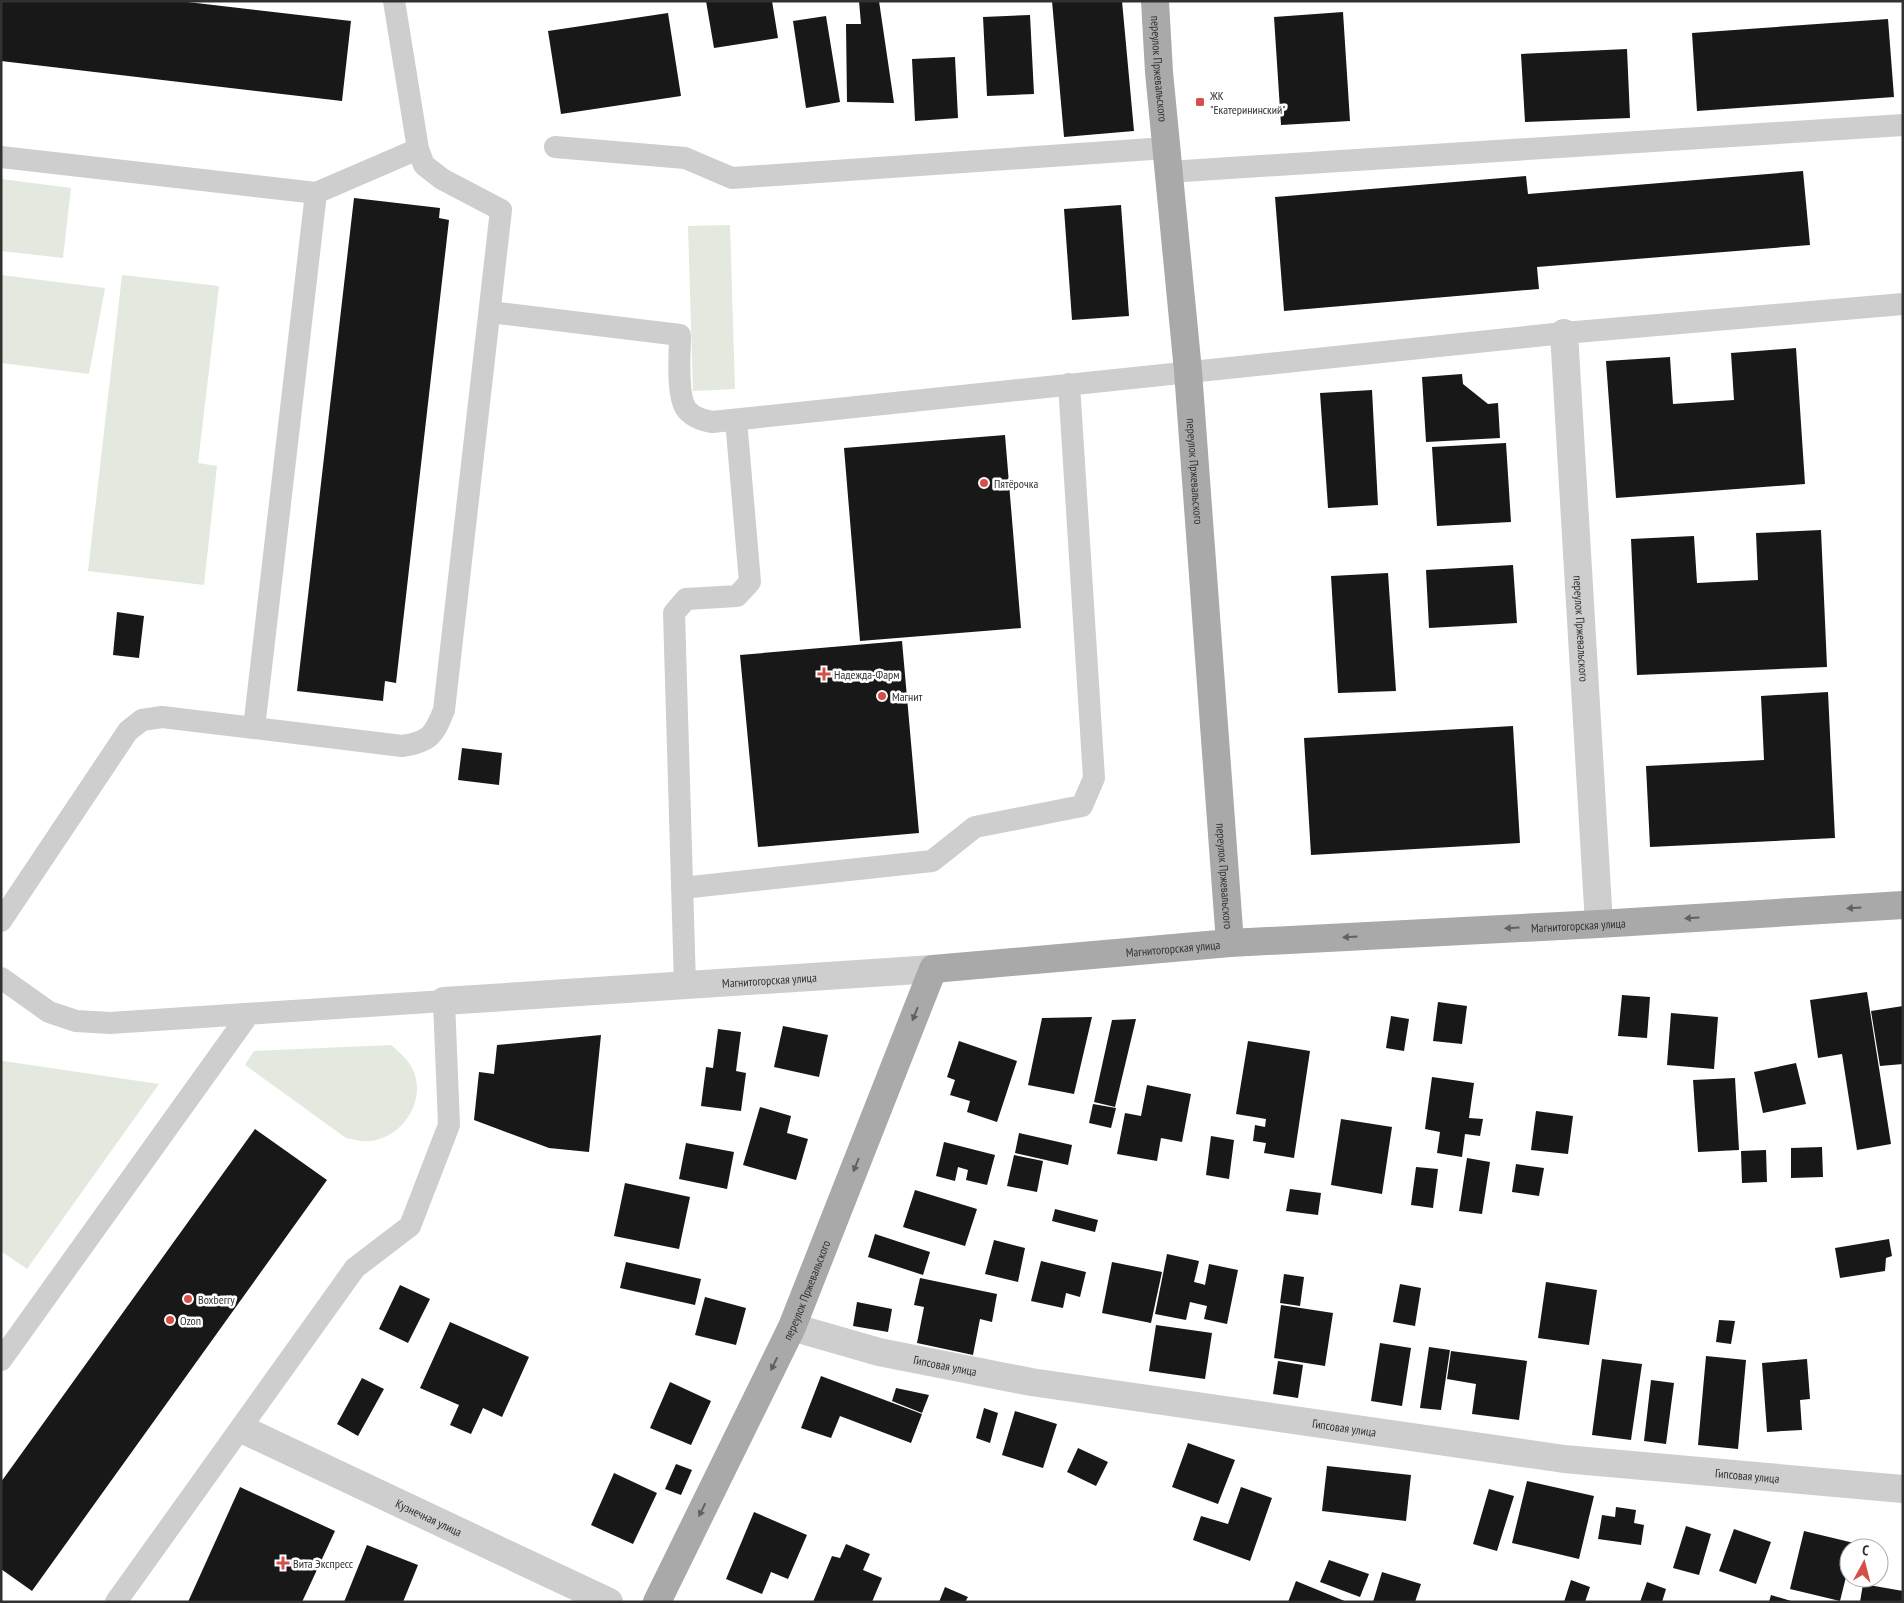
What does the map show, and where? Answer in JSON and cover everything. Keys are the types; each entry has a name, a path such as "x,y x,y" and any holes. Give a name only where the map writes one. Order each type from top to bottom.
{"main road":[{"name":"переулок Пржевальского","path":"1155,1 1159,72 1188,371 1230,943"},
{"name":"Магнитогорская улица","path":"933,969 1230,943 1599,924 1903,905"},
{"name":"переулок Пржевальского","path":"657,1602 792,1327 933,969"}],"street":[{"name":"переулок Пржевальского","path":"1564,333 1599,924"},
{"name":"Магнитогорская улица","path":"444,1001 933,969"},
{"name":"Гипсовая улица","path":"792,1327 879,1352 1041,1384 1564,1459 1903,1489"},
{"name":"Кузнечная улица","path":"244,1430 609,1602"}],"lane":[{"path":"1,921 128,731 142,720 162,718 402,746 420,743 436,731 444,710 501,210 442,179 424,165 418,149 394,1"},
{"path":"555,147 685,158 732,178 1167,160 1903,125"},
{"path":"1,157 316,193 418,149"},
{"path":"254,728 316,193"},
{"path":"490,312 680,335 681,398 687,410 697,418 712,422 1564,333 1903,304"},
{"path":"682,888 932,861 974,826 1082,806 1094,778 1070,384"},
{"path":"685,985 674,613 686,600 737,596 750,582 736,420"},
{"path":"4,985 50,1012 76,1021 110,1023 444,1001 449,1125 416,1215 410,1226 401,1235 355,1268 244,1430 116,1602"},
{"path":"1,1360 249,1014"}],"shaded area":[{"path":"1,179 71,188 63,258 1,251"},
{"path":"730,225 735,389 693,391 688,226"},
{"path":"1,275 105,288 89,374 1,363"},
{"path":"122,275 219,286 198,463 217,466 204,585 88,571"},
{"path":"391,1045 405,1058 412,1068 417,1090 415,1102 405,1122 387,1136 372,1141 346,1138 245,1065 254,1051"},
{"path":"3,1061 159,1084 27,1269 1,1251 1,1063"}],"building":[{"path":"1,1 179,1 351,21 342,101 1,61"},
{"path":"706,1 772,1 778,38 714,48"},
{"path":"859,1 879,1 894,103 847,102 846,24 861,24"},
{"path":"1052,1 1122,1 1134,131 1064,137"},
{"path":"1343,12 1350,121 1281,125 1274,17"},
{"path":"668,13 681,96 561,114 548,31"},
{"path":"1030,15 1034,94 987,96 983,17"},
{"path":"826,16 840,102 806,108 793,21"},
{"path":"1888,19 1894,97 1697,111 1692,33"},
{"path":"1627,49 1630,118 1525,122 1521,54"},
{"path":"955,57 958,118 915,121 912,59"},
{"path":"1803,171 1810,245 1537,267 1539,289 1284,311 1275,197 1526,176 1528,194"},
{"path":"354,198 440,208 439,218 449,220 396,683 385,681 383,701 297,691"},
{"path":"1121,205 1129,316 1072,320 1064,209"},
{"path":"1796,348 1805,484 1616,498 1606,361 1670,357 1673,404 1734,400 1731,353"},
{"path":"1462,374 1463,384 1488,404 1498,403 1500,438 1426,442 1422,377"},
{"path":"1372,390 1378,505 1328,508 1320,393"},
{"path":"1005,435 1021,628 860,641 844,448"},
{"path":"1506,443 1511,522 1437,526 1432,447"},
{"path":"1821,530 1827,667 1637,675 1631,539 1694,536 1697,583 1758,580 1756,533"},
{"path":"1513,565 1517,623 1429,628 1426,570"},
{"path":"1388,573 1396,691 1338,693 1331,576"},
{"path":"117,612 144,616 139,658 113,655"},
{"path":"902,641 919,833 758,847 740,655"},
{"path":"1828,692 1835,838 1650,847 1646,766 1764,760 1761,696"},
{"path":"1513,726 1520,843 1311,855 1304,738"},
{"path":"462,748 502,753 499,785 458,780"},
{"path":"1867,992 1891,1144 1857,1150 1842,1054 1818,1058 1810,1000"},
{"path":"1622,995 1650,997 1647,1038 1618,1036"},
{"path":"1438,1002 1467,1006 1462,1044 1433,1041"},
{"path":"1903,1006 1903,1064 1880,1066 1871,1011"},
{"path":"1671,1013 1718,1017 1714,1069 1667,1065"},
{"path":"1391,1016 1409,1019 1404,1051 1386,1048"},
{"path":"1092,1017 1074,1094 1028,1085 1042,1018"},
{"path":"1136,1019 1115,1107 1094,1102 1112,1020"},
{"path":"783,1026 828,1035 819,1077 774,1067"},
{"path":"718,1029 741,1032 736,1071 746,1073 741,1111 701,1106 706,1067 713,1068"},
{"path":"601,1035 589,1152 549,1148 474,1120 479,1072 494,1074 497,1045"},
{"path":"959,1041 1017,1061 997,1122 967,1112 970,1101 950,1095 955,1080 947,1077"},
{"path":"1248,1041 1310,1051 1294,1158 1264,1153 1266,1143 1253,1141 1255,1125 1265,1127 1266,1119 1236,1114"},
{"path":"1796,1063 1806,1104 1763,1113 1754,1072"},
{"path":"1432,1077 1474,1083 1469,1118 1483,1119 1480,1136 1465,1134 1462,1157 1437,1153 1440,1132 1425,1129"},
{"path":"1735,1078 1739,1150 1698,1152 1693,1080"},
{"path":"1147,1085 1191,1094 1182,1142 1161,1138 1157,1161 1117,1154 1125,1113 1141,1116"},
{"path":"1093,1104 1116,1108 1111,1128 1089,1123"},
{"path":"760,1107 791,1116 787,1133 808,1139 796,1180 743,1165"},
{"path":"1536,1111 1573,1116 1568,1154 1531,1150"},
{"path":"1341,1119 1392,1127 1382,1194 1331,1185"},
{"path":"255,1129 327,1180 32,1591 1,1569 1,1482"},
{"path":"1019,1133 1072,1145 1068,1165 1015,1153"},
{"path":"1211,1136 1234,1140 1229,1179 1206,1175"},
{"path":"944,1142 995,1155 987,1185 966,1180 968,1170 958,1167 955,1181 936,1176"},
{"path":"686,1143 734,1152 727,1189 679,1179"},
{"path":"1822,1147 1823,1177 1791,1178 1791,1148"},
{"path":"1766,1150 1767,1182 1742,1183 1741,1151"},
{"path":"1014,1155 1043,1161 1037,1192 1007,1186"},
{"path":"1467,1158 1490,1162 1482,1214 1459,1211"},
{"path":"1516,1164 1544,1168 1539,1196 1512,1192"},
{"path":"1416,1167 1438,1169 1433,1208 1411,1205"},
{"path":"625,1183 690,1197 679,1249 614,1236"},
{"path":"1290,1189 1321,1193 1318,1215 1286,1211"},
{"path":"915,1190 977,1209 965,1246 903,1227"},
{"path":"1055,1209 1098,1220 1095,1232 1052,1221"},
{"path":"875,1234 930,1252 923,1275 868,1257"},
{"path":"1889,1239 1892,1256 1886,1258 1885,1271 1840,1278 1835,1248"},
{"path":"994,1240 1025,1248 1018,1282 985,1274"},
{"path":"1167,1254 1199,1261 1194,1282 1205,1285 1209,1264 1238,1270 1227,1324 1204,1319 1207,1306 1190,1302 1186,1320 1155,1314"},
{"path":"1041,1261 1086,1272 1080,1297 1066,1293 1063,1308 1031,1301"},
{"path":"626,1262 701,1279 695,1305 620,1288"},
{"path":"1112,1262 1162,1272 1151,1323 1102,1313"},
{"path":"1284,1274 1304,1277 1300,1306 1280,1303"},
{"path":"920,1278 997,1294 992,1322 980,1319 973,1355 917,1343 924,1307 914,1305"},
{"path":"1546,1282 1597,1290 1589,1345 1538,1338"},
{"path":"1400,1284 1421,1288 1415,1326 1393,1322"},
{"path":"400,1285 430,1299 408,1343 379,1329"},
{"path":"705,1297 746,1308 736,1345 695,1335"},
{"path":"857,1302 892,1309 888,1332 853,1326"},
{"path":"1281,1305 1333,1313 1325,1366 1274,1358"},
{"path":"1719,1320 1735,1321 1731,1344 1716,1342"},
{"path":"450,1322 529,1357 502,1417 483,1408 471,1434 450,1425 459,1405 420,1388"},
{"path":"1156,1325 1212,1333 1205,1379 1149,1371"},
{"path":"1380,1343 1411,1348 1402,1406 1371,1401"},
{"path":"1429,1347 1450,1350 1441,1410 1420,1408"},
{"path":"1451,1351 1527,1361 1519,1420 1472,1414 1476,1384 1447,1379"},
{"path":"1706,1356 1746,1360 1738,1449 1698,1445"},
{"path":"1602,1359 1642,1364 1631,1440 1592,1435"},
{"path":"1807,1359 1810,1399 1800,1400 1802,1430 1767,1432 1762,1363"},
{"path":"1278,1361 1303,1365 1298,1398 1273,1394"},
{"path":"821,1376 922,1414 911,1443 840,1416 831,1438 801,1428"},
{"path":"362,1378 384,1389 358,1436 337,1424"},
{"path":"1651,1380 1674,1383 1666,1444 1644,1441"},
{"path":"670,1382 711,1401 691,1445 650,1428"},
{"path":"896,1388 929,1395 922,1413 892,1401"},
{"path":"984,1408 998,1413 990,1443 976,1438"},
{"path":"1015,1411 1057,1424 1043,1468 1002,1455"},
{"path":"1188,1443 1235,1460 1218,1504 1172,1487"},
{"path":"1078,1448 1108,1462 1096,1486 1067,1472"},
{"path":"676,1464 692,1470 681,1495 665,1489"},
{"path":"1327,1466 1411,1475 1406,1521 1322,1511"},
{"path":"614,1473 657,1493 633,1544 591,1525"},
{"path":"1527,1481 1594,1496 1579,1559 1512,1543"},
{"path":"240,1487 335,1531 302,1602 188,1602"},
{"path":"1241,1487 1272,1498 1250,1561 1193,1540 1201,1516 1228,1524"},
{"path":"1489,1489 1514,1496 1497,1551 1473,1544"},
{"path":"1616,1507 1636,1510 1634,1523 1644,1525 1641,1545 1598,1539 1602,1515 1615,1517"},
{"path":"754,1512 807,1535 788,1579 771,1572 762,1594 726,1579"},
{"path":"1686,1526 1711,1534 1699,1575 1673,1568"},
{"path":"1734,1529 1771,1542 1756,1584 1719,1571"},
{"path":"1804,1531 1839,1539 1839,1588 1843,1588 1840,1601 1790,1589"},
{"path":"846,1544 870,1554 863,1570 882,1578 872,1602 813,1602 832,1556 840,1558"},
{"path":"367,1545 418,1565 403,1602 344,1602"},
{"path":"1329,1560 1369,1574 1360,1597 1320,1582"},
{"path":"1382,1572 1421,1584 1415,1602 1373,1602"},
{"path":"1571,1580 1590,1587 1585,1602 1564,1602"},
{"path":"1296,1581 1347,1602 1288,1602"},
{"path":"1647,1582 1666,1589 1662,1602 1640,1602"},
{"path":"945,1587 968,1597 965,1602 939,1602"},
{"path":"1862,1588 1886,1588 1903,1591 1903,1602 1860,1602"},
{"path":"1771,1595 1791,1601 1791,1602 1769,1602"}],"place":[{"name":"ЖК \"Екатерининский\"","path":"1200,102"},
{"name":"Пятёрочка","path":"984,483"},
{"name":"Надежда-Фарм","path":"824,674"},
{"name":"Магнит","path":"882,696"},
{"name":"Boxberry","path":"188,1299"},
{"name":"Ozon","path":"170,1320"},
{"name":"Вита Экспресс","path":"283,1563"}]}
